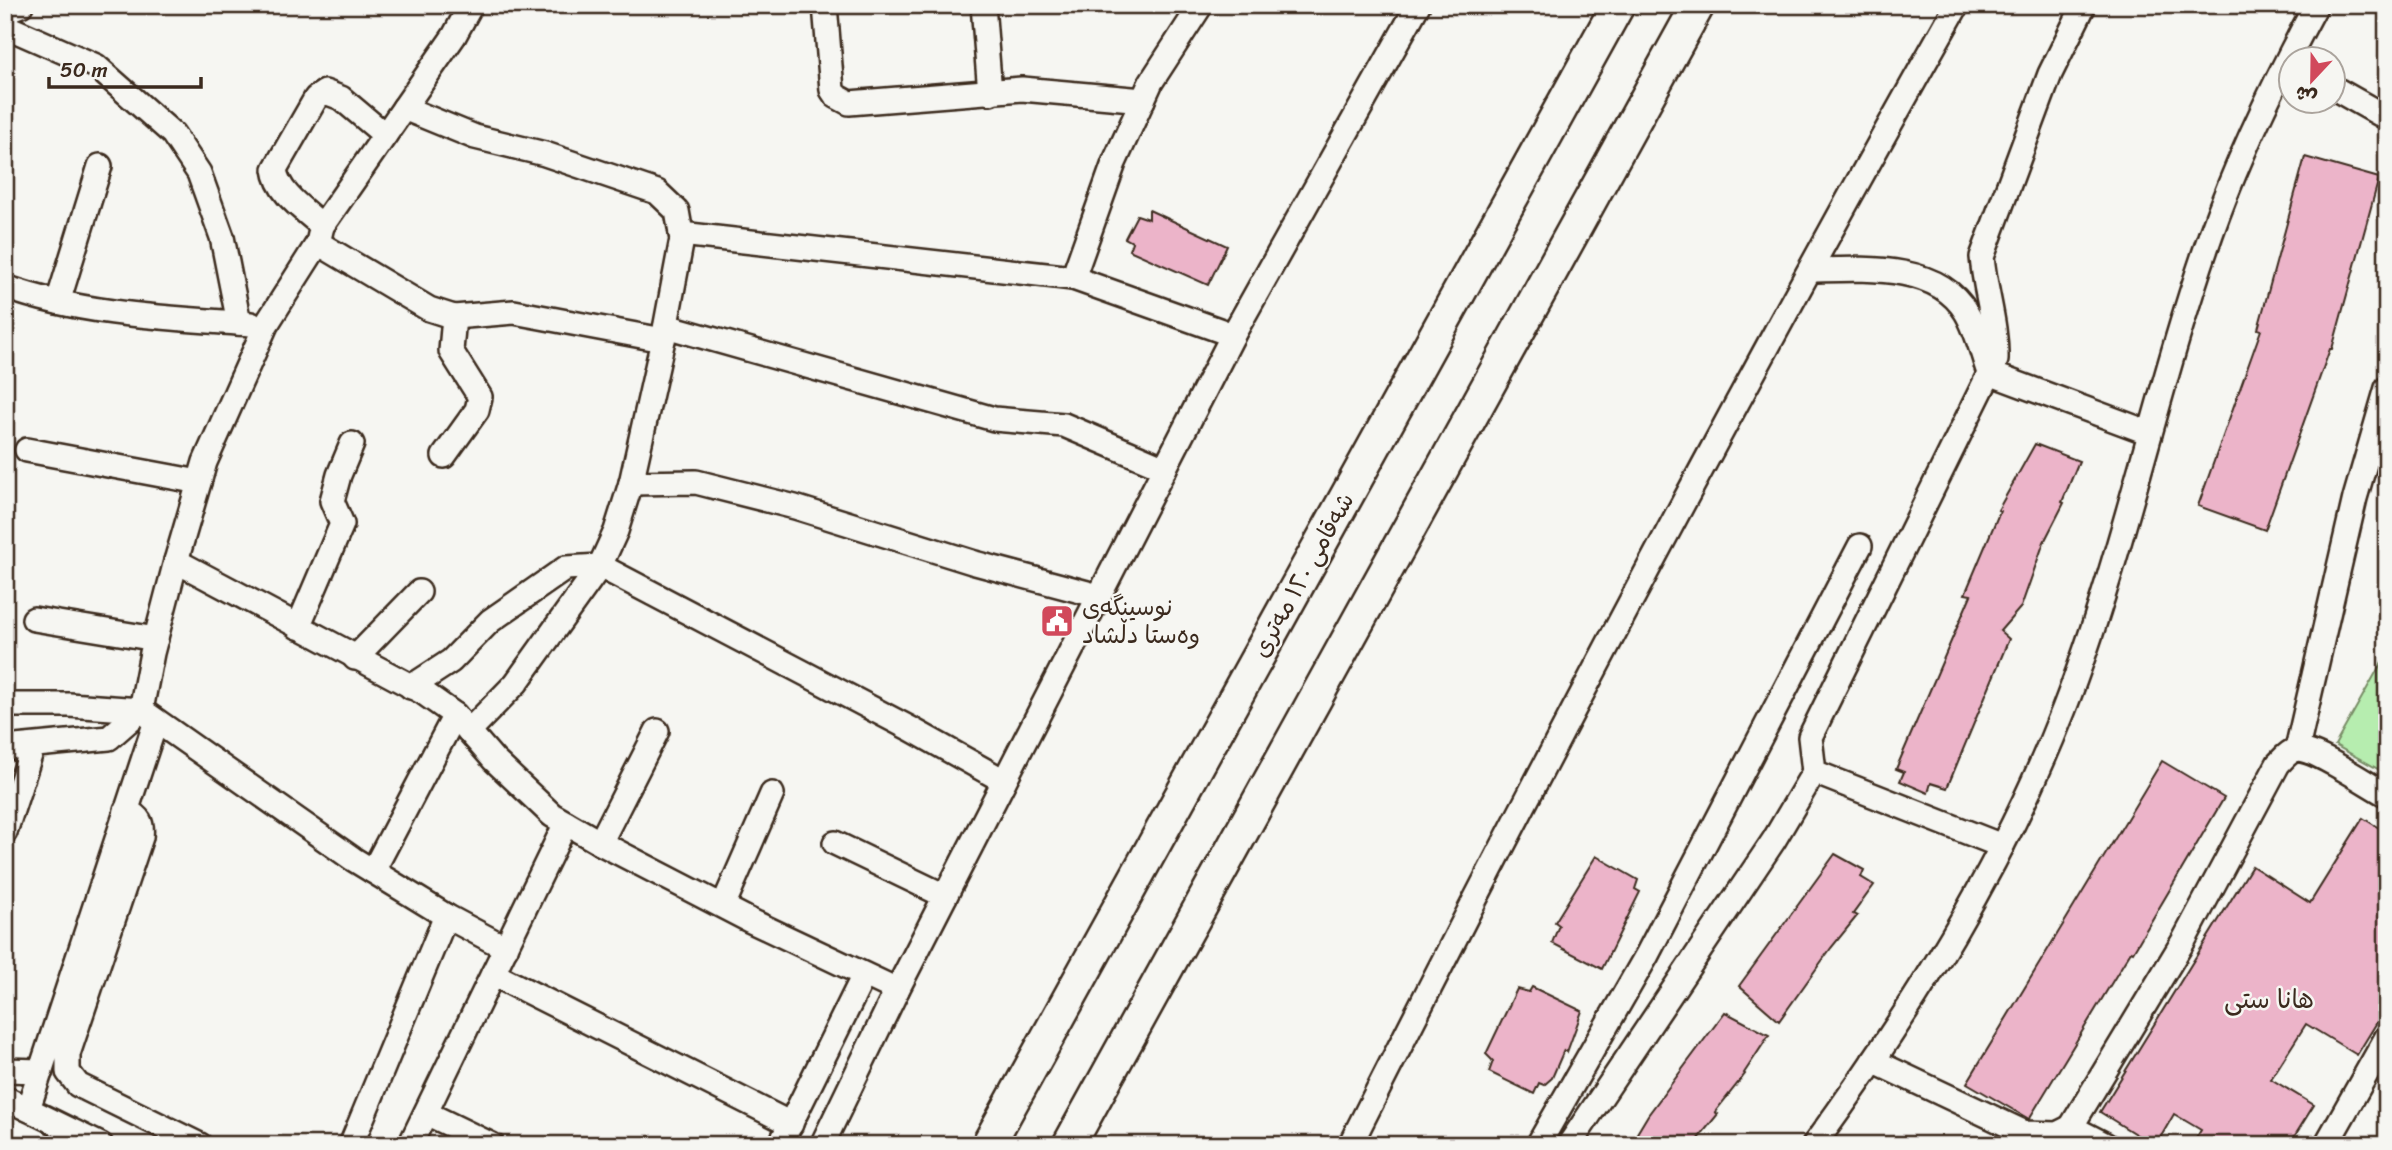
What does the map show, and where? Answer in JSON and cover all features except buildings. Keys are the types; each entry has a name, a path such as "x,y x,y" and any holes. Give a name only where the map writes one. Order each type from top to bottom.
{"highway":[{"name":"شەقامی ١٢٠ مەتری","path":"988,1145 1618,5"},
{"path":"1069,1145 1698,5"}],"street":[{"path":"5,11 21,5"},
{"path":"29,1109 126,810 148,715 156,639 205,462 266,325 320,235 454,36 471,5"},
{"path":"825,5 832,90 849,103 1022,89 1143,100"},
{"path":"984,5 990,93"},
{"path":"1073,278 1114,163 1151,82 1202,5"},
{"path":"822,1145 897,990 1233,335 1418,5"},
{"path":"1350,1145 1572,711 1682,503 1956,5"},
{"path":"1569,1145 1774,840 1814,772 1810,737 1996,360 1996,332 1984,282 1982,257 2050,74 2084,5"},
{"path":"2296,46 2316,5"},
{"path":"5,26 96,66 173,134 199,173 222,237 239,323"},
{"path":"1814,1145 1919,993 1960,924 2032,785 2068,697 2104,592 2165,376 2212,232 2252,134 2276,85"},
{"path":"385,135 341,98 325,92 316,98 275,169 276,180 320,235 429,309 454,317 514,312 664,333 995,419 1064,425 1165,468"},
{"path":"2346,94 2387,118"},
{"path":"373,871 462,723 516,683 600,566 616,531 632,482 664,333 681,234 677,211 657,192 545,154 475,137 404,108"},
{"path":"58,302 100,166"},
{"path":"681,234 1073,278 1233,335"},
{"path":"1811,270 1885,269 1923,279 1954,296 1967,313 1989,373 2150,433"},
{"path":"6,289 58,302 160,317 266,325"},
{"path":"444,456 477,410 480,397 451,351 454,317"},
{"path":"2297,749 2355,498 2387,388"},
{"path":"298,627 342,524 332,500 352,444"},
{"path":"27,450 199,482"},
{"path":"632,482 696,482 795,507 975,563 1099,596"},
{"path":"1538,1145 1647,955 1860,546"},
{"path":"176,561 411,687 462,723 494,760 552,815 600,843 723,906 897,990"},
{"path":"411,687 451,662 490,621 566,568 600,566 911,729 1004,781"},
{"path":"355,658 419,592"},
{"path":"34,619 156,639"},
{"path":"5,705 69,705 148,715 331,844 446,916 506,948"},
{"path":"5,748 109,737 148,715"},
{"path":"600,843 657,731"},
{"path":"5,832 33,746"},
{"path":"1873,1061 2025,1133 2057,1134 2071,1127 2184,940 2278,764 2297,749 2313,751 2387,795"},
{"path":"1814,772 2002,846"},
{"path":"723,906 772,794"},
{"path":"126,810 138,817 143,825 141,837 68,1054 68,1072 78,1084 200,1145"},
{"path":"410,1145 566,823"},
{"path":"835,843 945,896"},
{"path":"351,1145 446,916"},
{"path":"493,974 791,1124"},
{"path":"780,1145 864,975"},
{"path":"2326,1145 2387,1037"},
{"path":"5,1070 41,1072"},
{"path":"5,1098 101,1145"},
{"path":"426,1113 492,1145"},
{"path":"2071,1127 2098,1143"}],"green space":[{"path":"2387,653 2387,774 2335,745"}],"place":[{"name":"نوسینگەی وەستا دڵشاد","path":"1057,621"}],"district":[{"name":"هانا ستى","path":"2269,999"}]}
